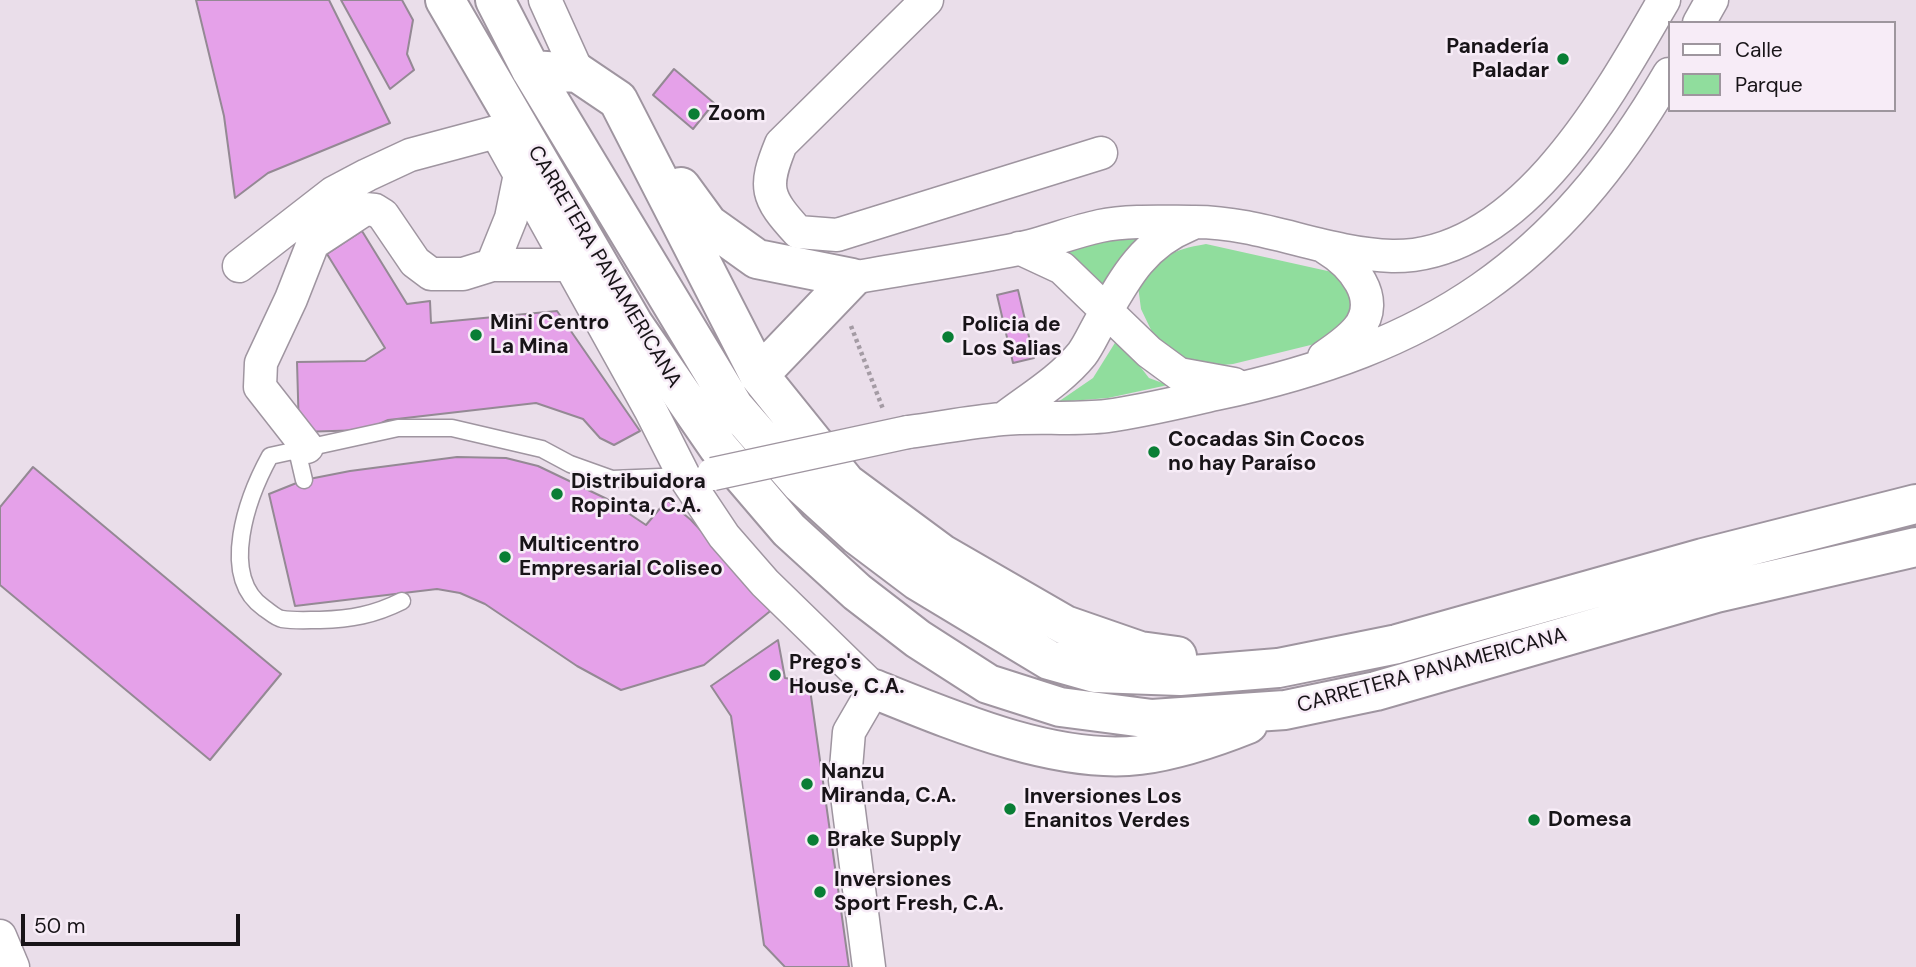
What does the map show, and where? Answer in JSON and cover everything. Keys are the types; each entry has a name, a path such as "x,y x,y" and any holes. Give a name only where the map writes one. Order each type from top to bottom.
{"main road":[{"path":"439,0 496,132"},
{"name":"CARRETERA PANAMERICANA","path":"445,0 634,324 718,447 789,530 857,592 918,639 988,684 1060,707 1152,719 1285,710 1376,691 1716,593 1916,547"},
{"name":"CARRETERA PANAMERICANA","path":"495,0 531,70 734,407 800,484 857,535 929,588 1049,660 1095,673 1180,676 1278,668 1397,644 1703,558 1916,504"},
{"path":"531,70 578,73 618,100 708,224 757,259 845,286 759,375"},
{"path":"618,100 759,375 846,483 942,554 1065,625 1140,652 1278,668"},
{"path":"874,689 925,709 1056,752 1139,755 1203,742 1285,710"}],"street":[{"path":"545,0 578,73"},
{"path":"927,0 781,144 769,174 774,205 798,232 837,235 1101,153"},
{"path":"845,286 1019,248 1102,226 1198,222 1260,230 1326,248 1394,256 1437,250 1477,234 1515,209 1548,172 1611,90 1664,0"},
{"path":"1700,21 1712,0"},
{"path":"698,475 901,434 1003,419 1107,416 1301,375 1414,331 1503,275 1542,242 1580,199 1646,114 1668,76"},
{"path":"239,266 332,193 410,155 496,132 570,265 698,475 724,536 765,583 874,689 849,732 845,780 869,967"},
{"path":"492,265 510,218 520,174"},
{"path":"302,448 260,387 261,363 313,243 365,209 375,210 383,215 415,262 431,274 463,274 492,265 570,265"},
{"path":"1003,419 1052,382 1082,354 1132,267 1144,253 1174,232 1198,222"},
{"path":"1019,248 1062,268 1149,352 1179,374 1249,387"},
{"path":"1301,375 1360,327 1367,307 1361,280 1346,260 1326,248"},
{"path":"0,936 12,967"}],"lane":[{"path":"402,601 369,616 306,620 280,619 253,600 241,570 243,528 251,491 270,456 398,428 452,428 542,449 570,464 612,479 698,475"},
{"path":"302,448 304,480"}],"path":[{"path":"845,286 901,434"}],"green space":[{"path":"1141,238 1105,292 1084,269 1058,252 1101,242"},
{"path":"1206,244 1332,272 1348,291 1352,316 1331,340 1233,364 1203,367 1176,357 1153,334 1141,309 1138,286 1167,256"},
{"path":"1118,338 1149,378 1168,385 1108,398 1058,402 1093,378"}],"building":[{"path":"196,0 329,0 390,123 268,173 235,198 224,116"},
{"path":"341,0 402,0 413,20 407,54 414,70 390,89"},
{"path":"674,69 714,103 693,129 653,95"},
{"name":"Mini Centro La Mina","path":"362,231 407,304 430,301 431,323 557,311 640,431 614,445 600,438 583,419 536,403 388,420 366,430 299,432 297,362 365,361 385,348 327,254"},
{"name":"Policia de Los Salias","path":"1018,290 1034,358 1013,363 997,295"},
{"name":"Multicentro Empresarial Coliseo","path":"457,457 506,458 538,466 607,499 646,525 667,500 691,520 774,608 704,665 621,690 577,666 485,604 460,593 437,589 295,606 269,494 304,480"},
{"path":"33,467 281,674 210,760 0,585 0,507"},
{"path":"778,640 785,678 809,682 849,967 785,967 764,945 731,716 711,686"}],"place":[{"name":"Panadería Paladar","path":"1563,59"},
{"name":"Zoom","path":"694,114"},
{"name":"Mini Centro La Mina","path":"476,335"},
{"name":"Policia de Los Salias","path":"948,337"},
{"name":"Cocadas Sin Cocos no hay Paraíso","path":"1154,452"},
{"name":"Distribuidora Ropinta, C.A.","path":"557,494"},
{"name":"Multicentro Empresarial Coliseo","path":"505,557"},
{"name":"Prego's House, C.A.","path":"775,675"},
{"name":"Nanzu Miranda, C.A.","path":"807,784"},
{"name":"Inversiones Los Enanitos Verdes","path":"1010,809"},
{"name":"Domesa","path":"1534,820"},
{"name":"Brake Supply","path":"813,840"},
{"name":"Inversiones Sport Fresh, C.A.","path":"820,892"}]}
